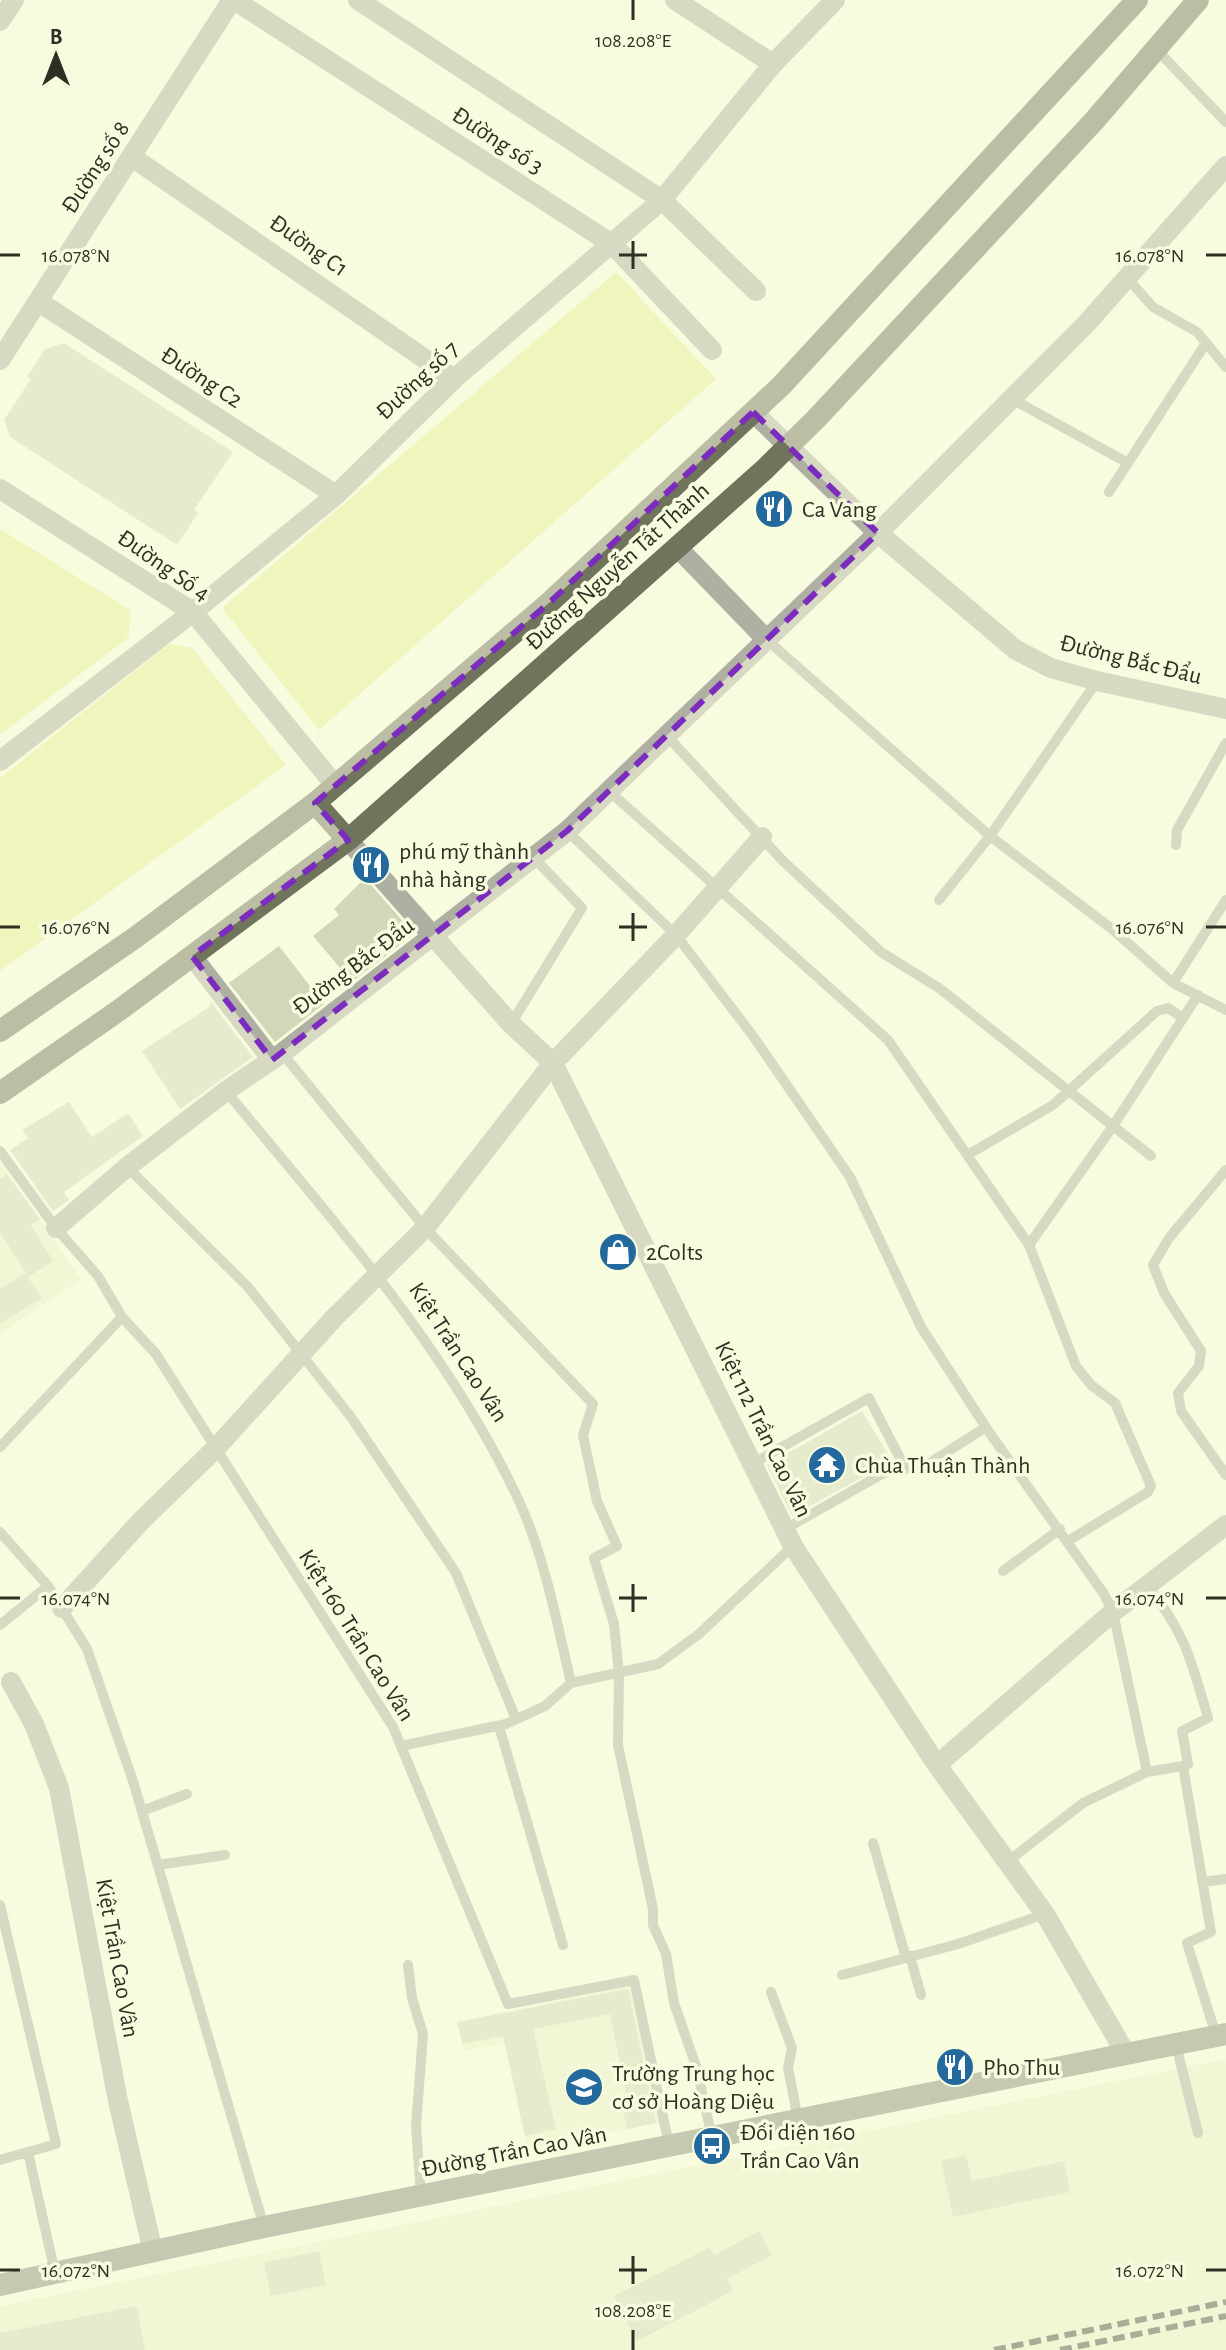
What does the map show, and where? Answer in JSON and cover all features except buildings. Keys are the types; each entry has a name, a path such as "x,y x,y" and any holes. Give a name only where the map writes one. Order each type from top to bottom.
{"main road":[{"name":"Đường Nguyễn Tất Thành","path":"0,1031 136,937 315,803 549,603 753,412 1137,0"},
{"name":"Đường Nguyễn Tất Thành","path":"0,1093 348,840 788,447 1157,50 1198,0"},
{"path":"315,803 348,840"},
{"name":"Đường Trần Cao Vân","path":"0,2285 264,2227 1221,2035"}],"street":[{"path":"0,21 14,0"},
{"name":"Đường số 8","path":"0,360 233,0"},
{"name":"Đường số 3","path":"233,0 612,244 712,350"},
{"name":"Đường số 3","path":"358,0 662,200 756,291"},
{"path":"675,0 773,64"},
{"name":"Đường số 7","path":"0,761 193,612 336,495 454,379 662,200 773,64 835,0"},
{"name":"Đường C1","path":"132,157 454,379"},
{"name":"Đường Bắc Đẩu","path":"56,1228 127,1167 434,937 567,831 878,533 1012,399 1127,278 1226,166"},
{"name":"Đường C2","path":"39,302 336,495"},
{"name":"Đường Bắc Đẩu","path":"753,412 878,533 1016,650 1051,668 1097,681 1226,709"},
{"name":"Đường Số 4","path":"0,489 193,612 335,785"},
{"path":"677,547 767,640"},
{"path":"62,1608 151,1511 216,1448 376,1274 425,1228 553,1063 676,935 762,837"},
{"name":"Kiệt 112 Trần Cao Vân","path":"348,840 511,1024 553,1063 789,1537 937,1765 1045,1914 1126,2054"},
{"path":"192,956 277,1056"},
{"path":"937,1765 1113,1612 1226,1525"},
{"name":"Kiệt Trần Cao Vân","path":"5,1685 34,1724 59,1788 118,2101 153,2252"}],"lane":[{"path":"1157,50 1226,122"},
{"path":"1127,278 1153,307 1197,332 1226,367"},
{"path":"1109,492 1206,343"},
{"path":"1012,399 1128,463"},
{"path":"767,640 990,836 1112,929 1173,983 1226,1010"},
{"path":"939,900 990,836 1097,681"},
{"path":"667,736 762,837 881,952 939,988 1151,1156"},
{"path":"1176,845 1177,830 1226,743"},
{"path":"609,791 888,1040 1029,1245 1076,1366 1091,1385 1115,1403 1151,1486 1148,1492 1068,1541"},
{"path":"567,831 676,935 753,1036 850,1177 921,1327 986,1427 1060,1529 1113,1612 1147,1772"},
{"path":"511,1024 582,908 534,858"},
{"path":"1173,983 1226,900"},
{"path":"1029,1245 1113,1126 1198,995"},
{"path":"969,1154 1036,1117 1071,1091 1157,1011 1168,1008 1183,1018"},
{"path":"277,1056 425,1228 593,1404 583,1435 597,1501 617,1546 594,1558 614,1624 619,1674 618,1745 653,1909 653,1925 666,1954 675,1994 674,2003 697,2069 712,2138"},
{"name":"Kiệt Trần Cao Vân","path":"226,1091 376,1274 466,1403 520,1503 549,1592 571,1683"},
{"name":"Kiệt 160 Trần Cao Vân","path":"0,1151 56,1228 98,1276 122,1317 156,1354 393,1727 508,2004 634,1980 670,2147"},
{"path":"127,1167 248,1287 351,1417 456,1573 516,1719"},
{"path":"1225,1174 1169,1238 1153,1265 1164,1293 1201,1351 1199,1366 1178,1393 1181,1411 1226,1475"},
{"path":"0,1447 122,1317"},
{"path":"752,1464 869,1398 905,1468"},
{"path":"401,1746 499,1726 545,1706 571,1683 658,1664 689,1642 789,1537 891,1469 922,1468 986,1427"},
{"path":"1003,1571 1060,1529"},
{"path":"0,1532 48,1586 87,1649 142,1811 264,2227"},
{"path":"0,1625 48,1586"},
{"path":"1007,1862 1083,1803 1147,1772 1188,1764 1182,1731 1208,1718 1182,1635 1171,1615 1147,1586"},
{"path":"499,1726 563,1945"},
{"path":"1183,1766 1211,1932 1187,1943 1221,2035"},
{"path":"142,1811 187,1794"},
{"path":"873,1843 921,1995"},
{"path":"158,1865 225,1855"},
{"path":"1202,1882 1226,1879"},
{"path":"0,1905 56,2144 0,2160"},
{"path":"842,1975 958,1944 1045,1914"},
{"path":"408,1965 412,1998 423,2034 416,2126 421,2196"},
{"path":"771,1992 792,2048 788,2067 798,2120"},
{"path":"1176,2045 1198,2133"},
{"path":"28,2152 55,2273"}],"highlighted area":[{"path":"753,412 878,533 567,831 272,1060 192,956 348,840 315,803 549,603"}],"shaded area":[{"path":"0,1162 81,1279 0,1334"},
{"name":"Trường Trung học cơ sở Hoàng Diệu","path":"632,1985 661,2122 527,2150 505,2043 463,2051 457,2022"},
{"path":"1226,2061 1226,2350 0,2350 0,2306"}],"green space":[{"path":"616,272 716,379 319,730 222,608"},
{"path":"0,529 130,610 129,637 0,735"},
{"path":"169,644 192,648 286,765 0,971 0,778"}],"railway":[{"path":"994,2350 1226,2302"},
{"path":"1060,2350 1226,2316"}],"place":[{"name":"Ca Vang","path":"774,509"},
{"name":"phú mỹ thành nhà hàng","path":"371,865"},
{"name":"2Colts","path":"618,1252"},
{"name":"Chùa Thuận Thành","path":"827,1465"},
{"name":"Pho Thu","path":"955,2067"},
{"name":"Trường Trung học cơ sở Hoàng Diệu","path":"584,2087"},
{"name":"Đối diện 160 Trần Cao Vân","path":"712,2146"}]}
